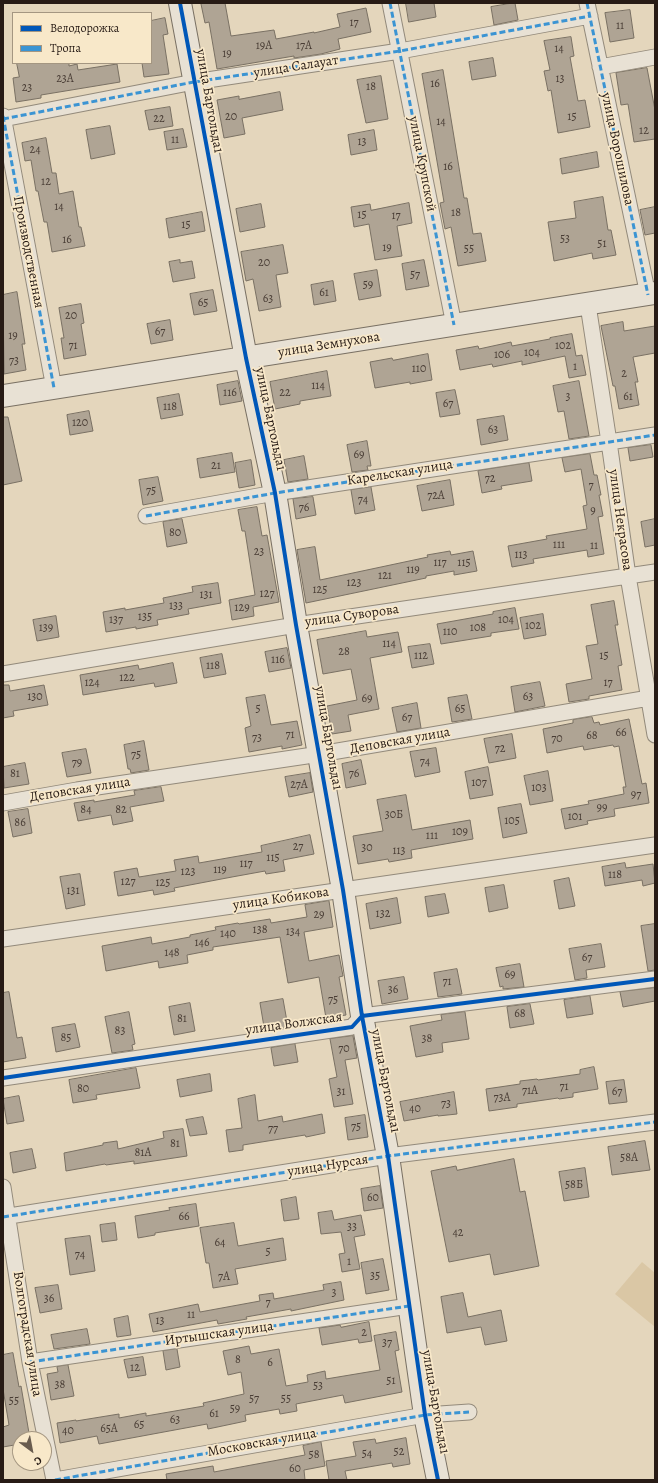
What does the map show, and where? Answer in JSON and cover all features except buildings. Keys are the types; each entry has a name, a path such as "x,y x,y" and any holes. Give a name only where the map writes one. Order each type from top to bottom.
{"street":[{"name":"улица Бартольда1","path":"180,3 246,358 275,493 296,625 343,890 362,1016 388,1156 425,1415 438,1480"},
{"name":"улица Крупской","path":"390,3 454,325"},
{"name":"улица Салауат","path":"3,118 194,82 400,51 588,10"},
{"name":"улица Ворошилова","path":"588,10 651,294"},
{"path":"600,67 655,57"},
{"name":"Производственная","path":"3,118 54,388"},
{"name":"улица Земнухова","path":"3,396 651,294"},
{"name":"улица Некрасова","path":"588,305 628,576 652,698 655,735"},
{"name":"Карельская улица","path":"146,516 275,493 655,435"},
{"name":"улица Суворова","path":"3,674 296,625 655,572"},
{"name":"Деповская улица","path":"3,803 77,790 320,754 652,698"},
{"name":"улица Кобикова","path":"3,939 655,845"},
{"name":"улица Волжская","path":"3,1078 352,1027 362,1016 655,979"},
{"name":"улица Нурсая","path":"6,1217 388,1156 655,1122"},
{"name":"Волгоградская улица","path":"3,1187 6,1217 30,1362 54,1480"},
{"name":"Иртышская улица","path":"30,1362 409,1306"},
{"name":"Московская улица","path":"54,1480 425,1415 469,1412"}],"shaded area":[{"path":"642,1262 655,1273 655,1327 615,1294"}],"marked path":[{"path":"390,3 454,325"},
{"path":"587,3 648,295"},
{"path":"3,119 194,82 400,51 590,16"},
{"path":"3,116 54,388"},
{"path":"146,516 275,493 655,435"},
{"path":"3,1217 388,1156 655,1122"},
{"path":"30,1362 409,1306"},
{"path":"55,1480 425,1415 469,1412"}],"cycle path":[{"path":"180,3 246,358 275,493 296,625 343,890 362,1016 388,1156 425,1415 438,1480"},
{"path":"3,1078 352,1027 362,1016 655,979"}]}
